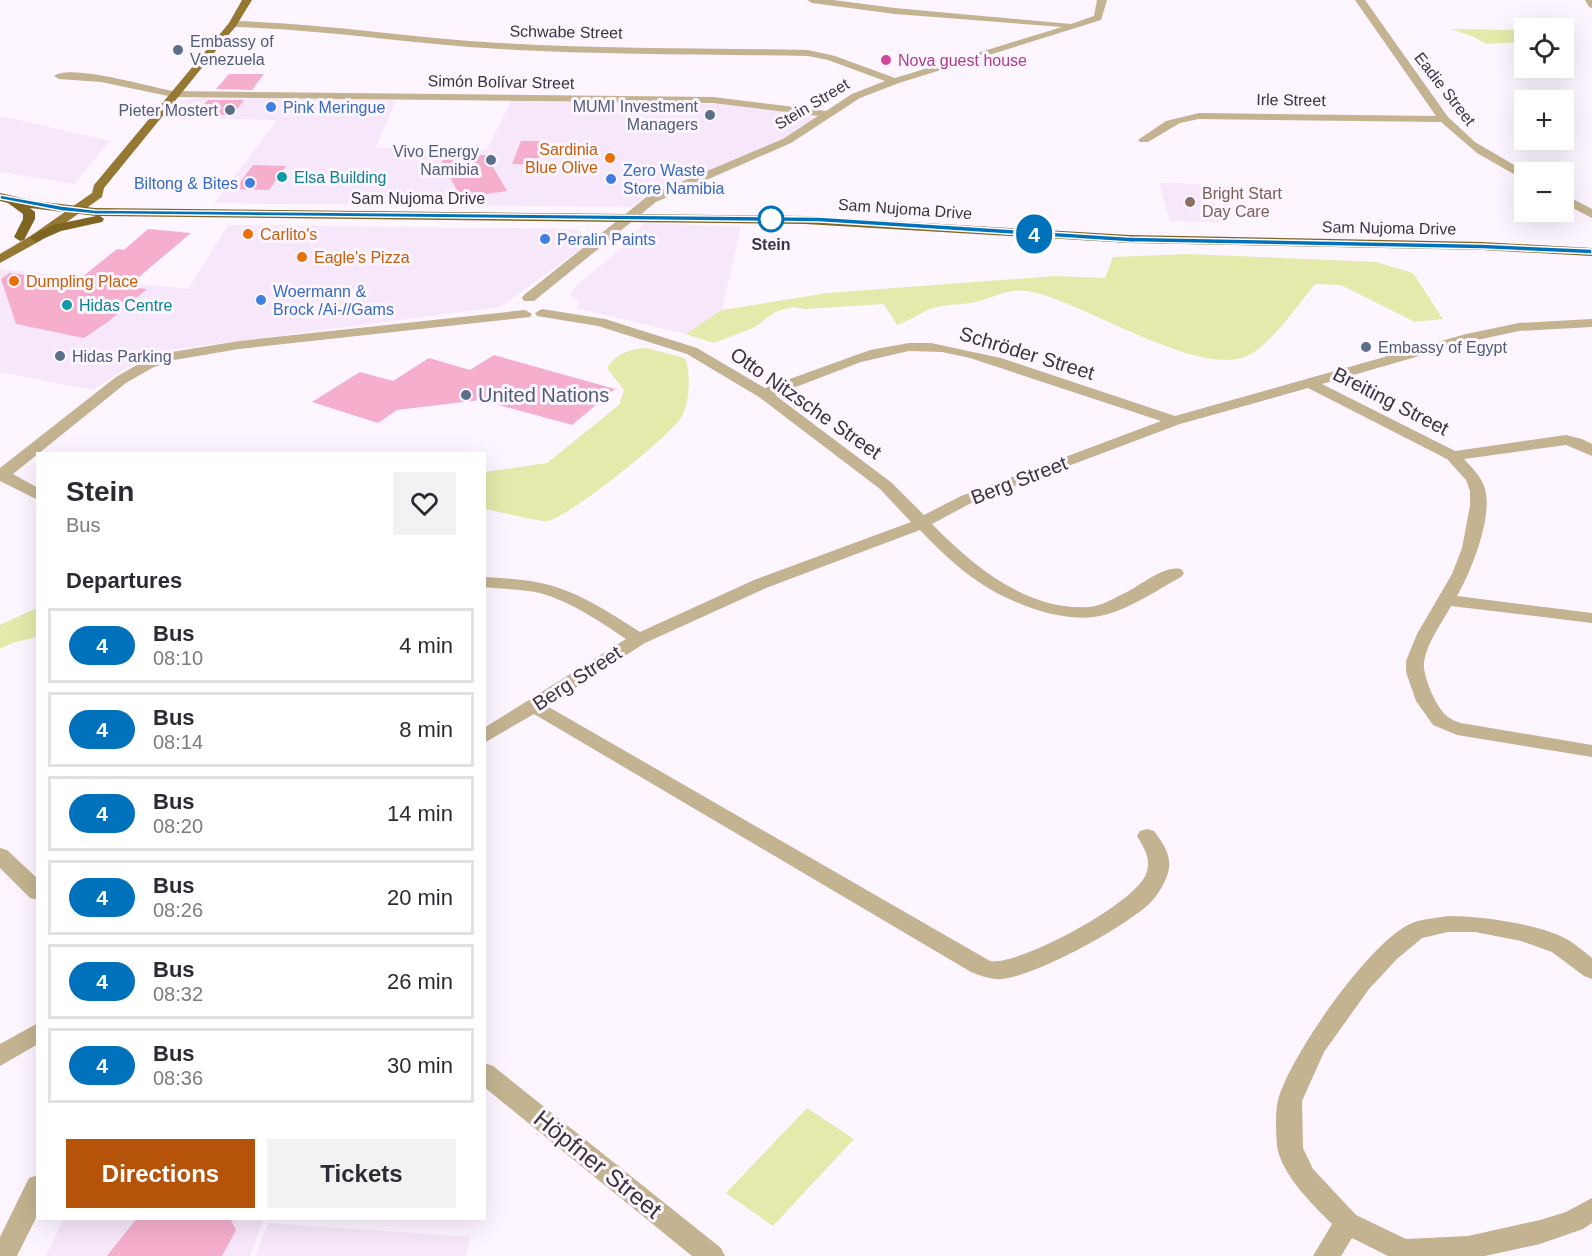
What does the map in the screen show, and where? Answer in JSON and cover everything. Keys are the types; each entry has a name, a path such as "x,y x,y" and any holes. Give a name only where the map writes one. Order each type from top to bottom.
{"highway":[{"name":"Sam Nujoma Drive","path":"0,194 132,213 628,216 832,220 1129,239 1482,246 1592,252"},
{"name":"Sam Nujoma Drive","path":"0,194 62,209 76,205"},
{"path":"0,194 29,212 29,219 20,237"},
{"name":"Sam Nujoma Drive","path":"91,200 837,211 1142,230 1592,241"},
{"path":"36,238 76,223 132,213"}],"main road":[{"path":"0,259 36,238 98,188 135,145 173,94 233,24 247,0"},
{"path":"76,205 91,200 98,194 98,188"},
{"path":"0,249 62,209"}],"street":[{"path":"812,0 896,11 1075,26"},
{"name":"Stein Street","path":"520,311 520,301 529,298 640,207 669,190 787,141 856,96 895,81 1098,18 1102,0"},
{"name":"Eadie Street","path":"1360,0 1444,119 1468,143 1514,170"},
{"path":"1590,0 1592,5"},
{"name":"Schwabe Street","path":"233,24 287,26 501,46 791,51 831,58 895,81"},
{"name":"Simón Bolívar Street","path":"59,76 87,75 135,88 173,94 713,100 827,114"},
{"name":"Irle Street","path":"1144,140 1162,126 1179,119 1199,116 1444,119"},
{"path":"1574,204 1592,214"},
{"path":"548,306 553,279"},
{"path":"529,298 540,298 548,306"},
{"path":"36,494 1,475 121,380 147,365 171,356 239,345 476,319 548,306"},
{"name":"Otto Nitzsche Street","path":"548,306 682,346 764,394 886,486 947,549 993,585 1020,599 1062,611 1081,613 1109,607 1175,573"},
{"name":"Berg Street","path":"486,736 639,639 760,584 924,523 967,500 1175,421 1493,332 1532,326 1592,323"},
{"name":"Schröder Street","path":"764,394 884,351 910,346 930,347 969,353 996,361 1175,421"},
{"name":"Breiting Street","path":"1310,383 1453,456 1473,479 1478,491 1478,506 1470,548 1461,574 1448,600 1426,634 1415,661 1415,672 1426,701 1440,721 1457,729 1592,751"},
{"name":"Breiting Street","path":"1453,456 1566,440 1577,442 1592,451"},
{"path":"486,582 533,587 559,594 597,612 639,639"},
{"path":"1448,600 1592,618"},
{"path":"534,706 965,959 991,971 1012,969 1029,962 1131,906 1152,884 1159,866 1156,852 1148,836"},
{"path":"0,855 36,890"},
{"path":"1592,970 1560,946 1523,933 1475,924 1448,924 1415,931 1389,953 1361,983 1314,1047 1290,1101 1290,1148 1304,1177 1347,1223 1402,1254 1468,1248 1540,1232 1574,1221 1592,1209"},
{"path":"0,1056 36,1033"},
{"name":"Höpfner Street","path":"486,1075 712,1256"},
{"path":"4,1256 36,1190"},
{"path":"1326,1256 1347,1223"}],"shaded area":[{"path":"195,98 396,100 376,148 487,149 511,101 733,104 811,116 819,120 797,135 640,207 214,203 277,120 168,118 179,102"},
{"path":"0,117 110,141 74,184 0,172"},
{"name":"Bright Start Day Care","path":"1159,183 1209,184 1221,222 1170,221"},
{"path":"644,223 741,227 722,310 686,334 576,308 580,301 570,295 575,287 627,243"},
{"path":"228,225 576,229 593,240 500,307 152,352 92,390 0,372 0,269 188,289"},
{"path":"63,1220 263,1220 250,1256 46,1256"},
{"path":"268,1223 471,1237 466,1256 256,1256"}],"green space":[{"path":"1451,29 1514,30 1514,43 1486,44"},
{"path":"1188,254 1376,262 1413,273 1443,319 1415,322 1341,285 1315,284 1263,345 1254,352 1233,359 1206,358 1176,350 1051,297 1020,290 975,302 935,307 897,325 884,304 805,309 793,307 775,312 755,327 714,343 686,334 722,310 827,293 1055,276 1105,278 1113,257"},
{"path":"646,348 685,358 688,372 688,395 685,410 674,426 641,457 560,516 543,521 486,509 486,472 547,463 619,405 624,390 607,368 614,359 634,350"},
{"path":"36,608 36,637 12,643 0,649 0,625"},
{"path":"807,1108 854,1139 773,1226 726,1193"}],"building":[{"path":"229,74 264,74 252,90 216,89"},
{"path":"208,100 244,100 233,115 195,115"},
{"path":"521,141 545,141 537,165 512,164"},
{"path":"445,155 486,155 507,191 461,198 448,173 436,175"},
{"path":"253,165 286,166 269,190 235,189"},
{"name":"Hidas Centre","path":"148,229 191,233 127,287 147,289 109,321 84,338 16,324 1,279 9,273 77,281 117,249 124,250"},
{"name":"United Nations","path":"494,355 615,389 572,425 480,400 397,410 378,423 312,402 360,372 393,381 429,358 470,370"},
{"path":"135,1220 231,1220 236,1230 222,1256 107,1256"}],"bus line":[{"name":"4","path":"0,197 34,205 95,212 628,216 819,220 1129,239 1482,246 1592,252"}],"place":[{"name":"Embassy of Venezuela","path":"178,50"},
{"name":"Nova guest house","path":"886,60"},
{"name":"Pink Meringue","path":"271,107"},
{"name":"Pieter Mostert","path":"230,110"},
{"name":"MUMI Investment Managers","path":"710,115"},
{"name":"Sardinia Blue Olive","path":"610,158"},
{"name":"Vivo Energy Namibia","path":"491,160"},
{"name":"Elsa Building","path":"282,177"},
{"name":"Zero Waste Store Namibia","path":"611,179"},
{"name":"Biltong & Bites","path":"250,183"},
{"name":"Bright Start Day Care","path":"1190,202"},
{"name":"Stein","path":"771,219"},
{"name":"Carlito's","path":"248,234"},
{"name":"Peralin Paints","path":"545,239"},
{"name":"Eagle's Pizza","path":"302,257"},
{"name":"Dumpling Place","path":"14,281"},
{"name":"Woermann & Brock /Ai-//Gams","path":"261,300"},
{"name":"Hidas Centre","path":"67,305"},
{"name":"Embassy of Egypt","path":"1366,347"},
{"name":"Hidas Parking","path":"60,356"},
{"name":"United Nations","path":"466,395"}]}
